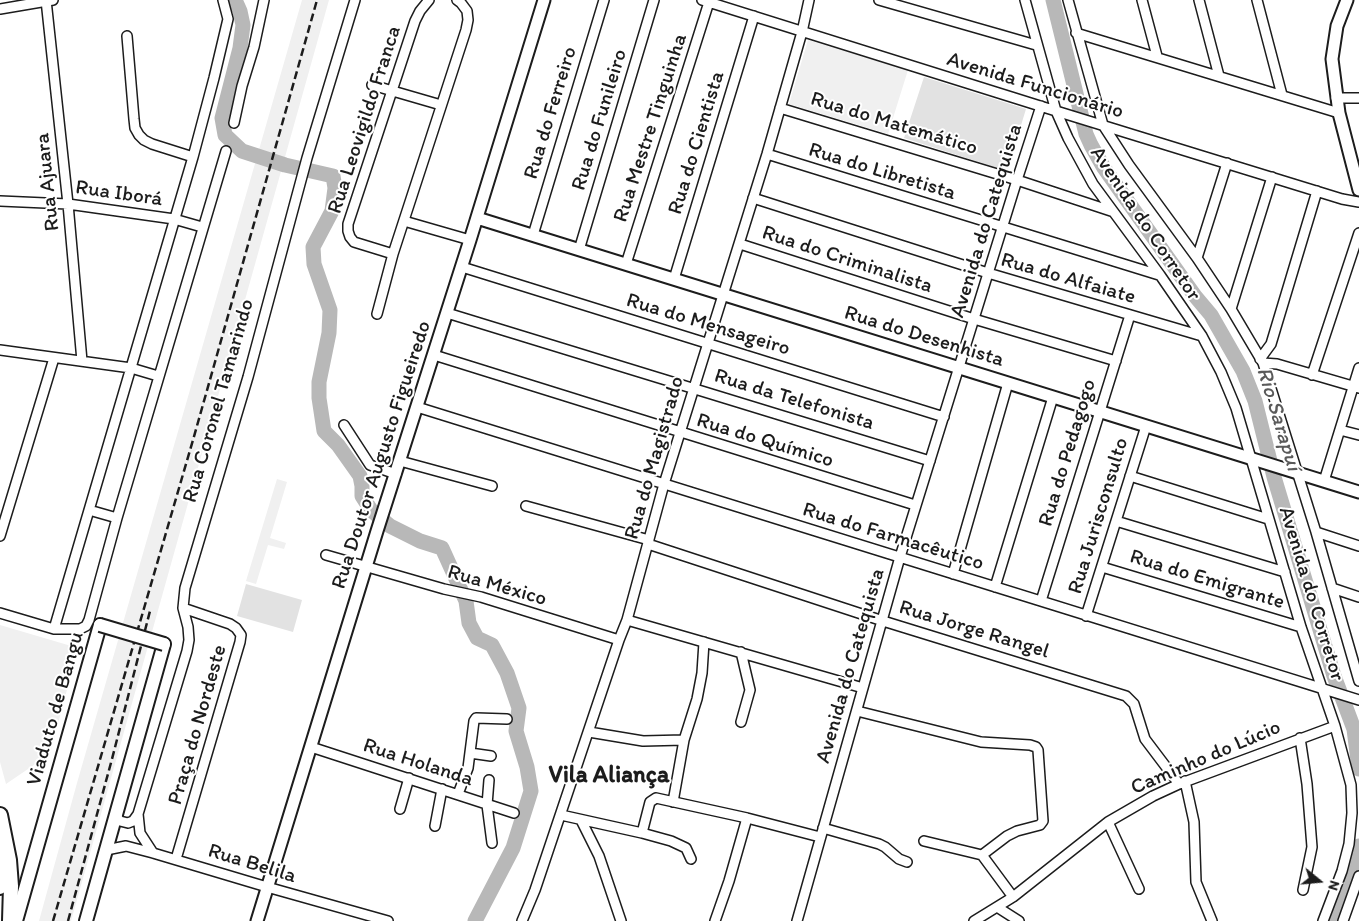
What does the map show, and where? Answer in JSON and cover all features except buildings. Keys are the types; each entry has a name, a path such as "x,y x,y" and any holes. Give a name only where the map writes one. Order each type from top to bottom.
{"main road":[{"name":"Viaduto de Bangu","path":"16,921 100,625 164,644 117,813"},
{"path":"86,921 117,813"},
{"path":"0,815 9,860 11,886 10,921"},
{"path":"0,888 4,832"}],"street":[{"path":"0,9 48,0"},
{"name":"Rua Ajuara","path":"48,0 82,361"},
{"path":"54,629 193,157 226,28 227,11 223,0"},
{"path":"234,123 264,0"},
{"name":"Rua Coronel Tamarindo","path":"153,853 140,833 138,814 187,651 189,640 188,627 183,608 185,588 248,377 307,158 355,0"},
{"name":"Rua Leovigildo Franca","path":"393,254 354,242 348,231 348,224 415,21 429,0"},
{"path":"377,314 393,254 468,20 467,11 461,2 457,0"},
{"name":"Rua Doutor Augusto Figueiredo","path":"257,921 366,566 462,267 544,0"},
{"name":"Rua do Ferreiro","path":"533,235 604,0"},
{"name":"Rua do Funileiro","path":"579,250 654,0"},
{"name":"Rua do Magistrado","path":"522,921 535,890 627,620 664,484 767,154 802,32 809,0"},
{"path":"879,0 1036,45"},
{"name":"Avenida do Corretor","path":"1025,0 1036,45 1056,111 1068,138 1088,175 1112,211 1160,275 1202,336 1221,372 1236,408 1302,628 1336,726 1351,786 1352,813 1349,844 1342,871 1323,921"},
{"name":"Avenida do Corretor","path":"1068,0 1103,125 1129,165 1197,258 1231,309 1262,361 1316,532 1359,682"},
{"path":"1142,0 1157,56"},
{"path":"1199,0 1219,76"},
{"path":"1257,0 1282,95"},
{"path":"1347,0 1337,26 1332,59 1339,113 1359,190"},
{"name":"Avenida Funcionário","path":"705,1 1088,121 1359,202"},
{"name":"Rua Mestre Tinguinha","path":"626,264 705,1"},
{"name":"Rua do Cientista","path":"674,279 754,16"},
{"path":"1076,33 1157,56 1339,113"},
{"path":"127,36 135,128 144,140 152,144 193,157"},
{"path":"372,85 441,105"},
{"path":"1336,98 1359,98"},
{"name":"Avenida do Catequista","path":"797,921 915,506 1016,180 1041,106"},
{"name":"Rua do Matemático","path":"780,108 1112,211"},
{"path":"0,613 54,629 74,630 86,626 116,518 226,151"},
{"name":"Rua do Libretista","path":"767,154 1160,275"},
{"path":"1197,258 1227,163"},
{"path":"1231,309 1272,177"},
{"path":"1317,191 1271,344 1262,361 1356,388"},
{"name":"Rua do Alfaiate","path":"753,198 988,274 1202,336"},
{"name":"Rua Iborá","path":"0,200 68,204 174,219 202,227"},
{"name":"Rua do Desenhista","path":"477,218 1359,492"},
{"path":"404,221 470,240"},
{"path":"1312,375 1359,233"},
{"name":"Rua do Criminalista","path":"740,244 974,319 1116,361"},
{"name":"Rua do Mensageiro","path":"462,267 944,416"},
{"name":"Rua da Telefonista","path":"447,313 694,387 930,461"},
{"name":"Rua do Pedagogo","path":"1041,601 1130,316"},
{"path":"0,350 131,368 158,376"},
{"name":"Rua do Químico","path":"434,356 915,506"},
{"path":"0,536 54,358"},
{"path":"1324,481 1356,388 1359,368"},
{"path":"953,574 1008,383"},
{"path":"995,587 1053,397"},
{"name":"Rua do Farmacêutico","path":"417,407 1358,700"},
{"path":"344,425 370,465 396,474"},
{"name":"Rua Jurisconsulto","path":"1086,616 1146,426"},
{"path":"1340,430 1359,435"},
{"path":"400,461 492,486"},
{"path":"1130,476 1268,519"},
{"name":"Rua Jorge Rangel","path":"526,506 649,542 883,621 1126,696 1134,704 1145,738 1182,782"},
{"path":"89,510 116,518"},
{"path":"1116,521 1285,572"},
{"path":"1316,532 1359,546"},
{"name":"Rua México","path":"326,555 444,589 481,597 619,640"},
{"name":"Rua do Emigrante","path":"1102,567 1302,628"},
{"path":"1332,588 1359,597"},
{"name":"Praça do Nordeste","path":"176,860 240,642 240,634 230,624 183,608"},
{"path":"627,620 863,688"},
{"path":"673,802 684,740 697,699 702,673 704,642"},
{"path":"1348,642 1359,646"},
{"path":"741,652 750,690 741,722"},
{"path":"857,710 981,742 1030,745 1038,750 1042,823 1008,836 982,854 924,841"},
{"path":"458,794 468,768 474,721 476,718 508,719"},
{"name":"Caminho do Lúcio","path":"974,921 1013,897 1108,822 1153,796 1182,782 1336,726"},
{"path":"589,732 643,741 684,740"},
{"path":"1300,738 1307,784 1312,847 1302,890"},
{"name":"Rua Holanda","path":"311,747 514,813"},
{"path":"470,754 491,756"},
{"path":"400,809 409,778"},
{"path":"489,780 487,804 492,843"},
{"path":"1182,782 1194,822 1196,882 1212,921"},
{"path":"436,826 442,789"},
{"path":"642,833 650,802 656,798 878,844 907,862"},
{"path":"117,813 117,818 120,821 128,823 133,821 138,814"},
{"path":"561,815 642,833 681,845 686,848 691,859"},
{"path":"715,921 730,881 747,818"},
{"path":"581,820 599,856 621,921"},
{"path":"1108,822 1139,889"},
{"name":"Rua Belila","path":"106,850 126,846 388,921"},
{"path":"982,854 1013,897"},
{"path":"1343,921 1359,876"},
{"path":"997,907 1019,921"}],"shaded area":[{"path":"302,0 329,0 71,921 39,921 77,783"},
{"path":"808,40 908,70 888,134 789,104"},
{"path":"924,77 1026,109 1007,171 904,138"},
{"path":"277,479 287,482 270,538 286,543 284,549 268,545 256,584 246,581"},
{"path":"246,584 302,600 293,632 237,616"},
{"path":"0,625 78,648 50,754 6,784 0,762"}],"waterway":[{"path":"235,0 243,25 240,48 222,118 225,135 242,151 285,165 333,176 335,188 332,211 313,247 314,264 330,310 329,333 319,382 319,398 324,431 338,445 360,476 362,496 371,510 390,526 420,541 442,548 466,601 469,623 477,638 492,645 507,673 519,708 516,731 527,767 531,791 513,848 475,921"},
{"name":"Rio Sarapuí","path":"1053,0 1086,134 1091,145 1104,168 1195,296 1211,315 1243,371 1255,401 1274,477 1334,676 1354,729 1359,769"},
{"name":"Rio Sarapuí","path":"1332,921 1359,846"}],"railway":[{"path":"53,921 193,440 317,0"},
{"path":"68,921 150,611"}],"district":[{"name":"Vila Aliança","path":"609,776"}]}
